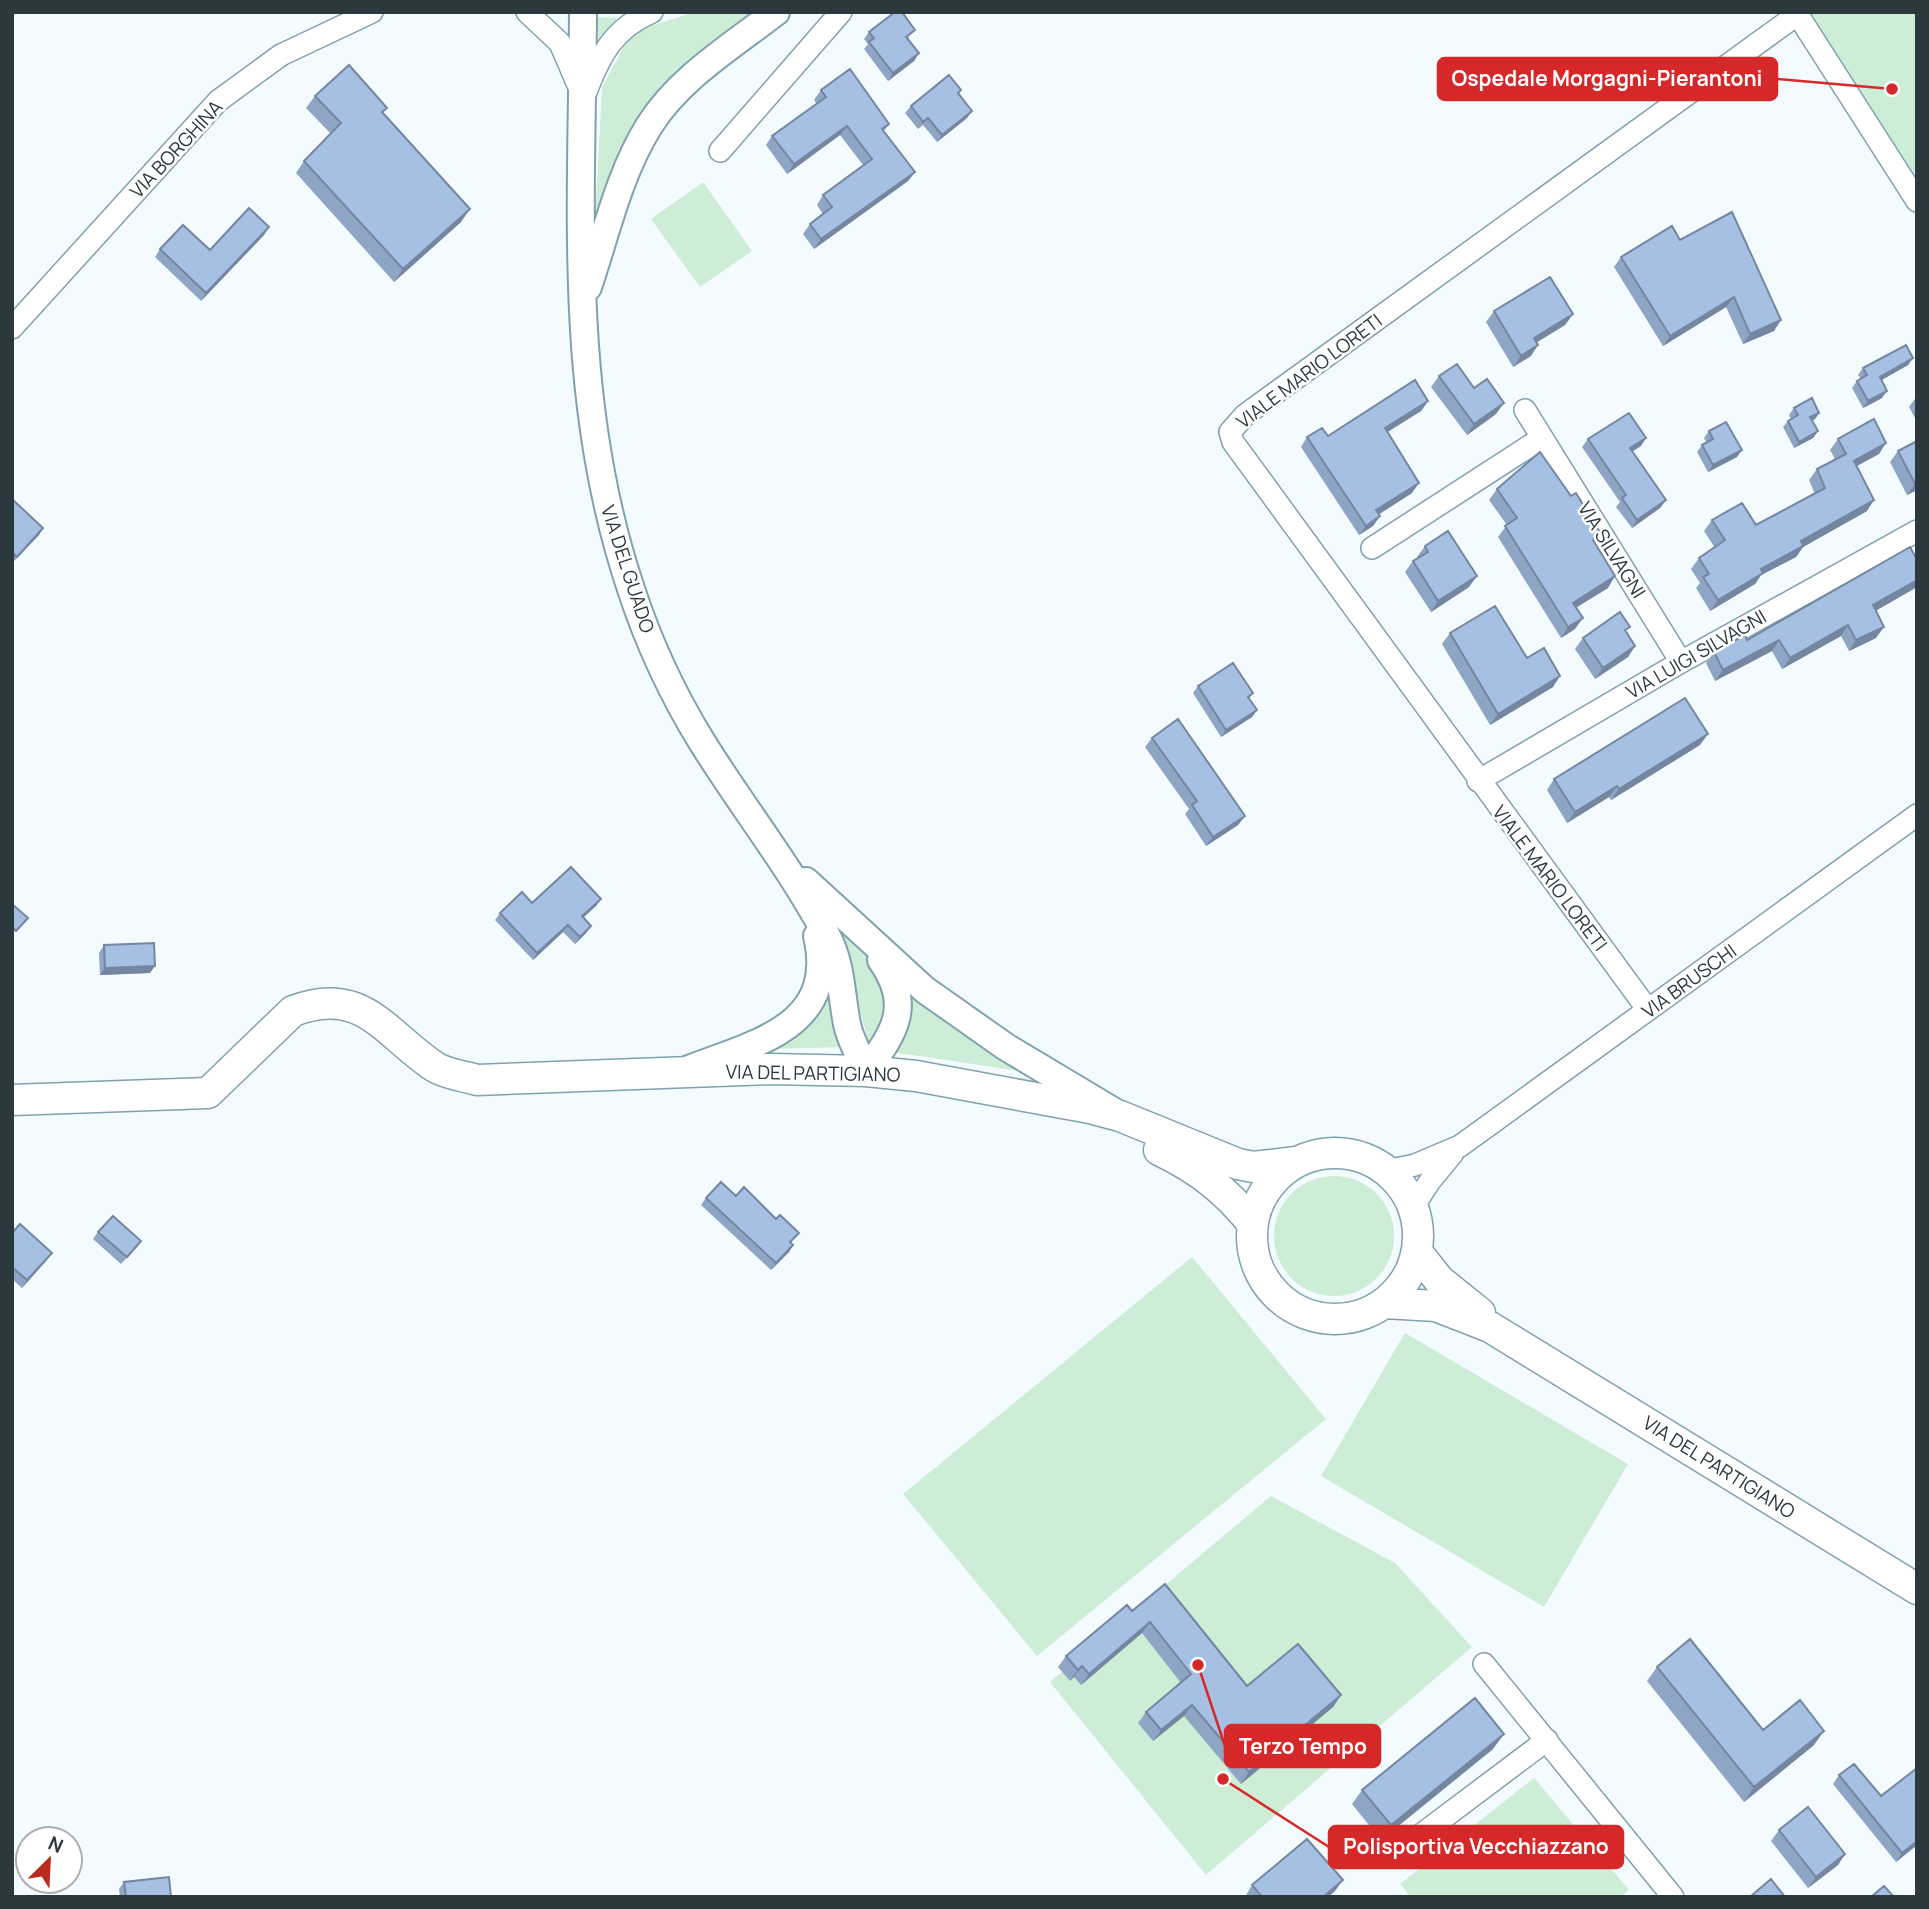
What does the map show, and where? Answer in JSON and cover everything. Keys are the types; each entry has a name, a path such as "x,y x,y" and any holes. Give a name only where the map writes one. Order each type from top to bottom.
{"main road":[{"name":"VIA DEL PARTIGIANO","path":"12,1100 208,1093 280,1021 311,1004 340,1003 364,1011 382,1021 437,1068 477,1080 682,1072 866,1071 916,1076 1120,1116 1238,1164 1254,1167 1296,1162"},
{"name":"VIA DEL PARTIGIANO","path":"1026,1096 1115,1129 1198,1171 1222,1189 1252,1223"},
{"path":"1343,1153 1366,1159 1387,1171 1403,1187 1413,1207 1419,1229 1417,1252 1411,1271 1400,1289 1385,1303 1364,1315 1339,1320 1315,1317 1292,1308 1273,1292 1259,1272 1252,1248 1252,1223 1260,1198 1275,1178 1296,1162 1319,1154 1343,1153"},
{"name":"VIA DEL PARTIGIANO","path":"1417,1252 1439,1280 1522,1345"},
{"name":"VIA DEL PARTIGIANO","path":"1385,1303 1436,1306 1490,1327 1917,1589"}],"street":[{"name":"VIA BORGHINA","path":"12,328 218,101 281,55 372,12"},
{"path":"527,12 560,43 571,63 583,100"},
{"name":"VIA DEL GUADO","path":"583,12 579,204 586,382 601,481 631,590 668,679 701,740 783,859 829,940 843,982 847,1026 866,1071"},
{"path":"639,12 651,13"},
{"path":"583,302 625,175 649,125 689,79 776,12"},
{"path":"720,151 841,12"},
{"path":"583,100 606,46 625,25 651,13"},
{"path":"1797,13 1917,201"},
{"name":"VIALE MARIO LORETI","path":"1648,1010 1478,781 1230,436 1232,427 1797,13"},
{"name":"VIA SILVAGNI","path":"1525,410 1681,662"},
{"path":"1372,548 1542,438"},
{"name":"VIA LUIGI SILVAGNI","path":"1478,781 1681,662 1917,531"},
{"name":"VIA BRUSCHI","path":"1387,1171 1415,1165 1460,1146 1917,815"},
{"path":"783,859 865,937 963,1018 1120,1116"},
{"path":"682,1072 775,1035 800,1018 814,998 820,974 819,945 811,907"},
{"path":"865,937 897,982 898,1014 887,1043 866,1071"},
{"name":"VIA BRUSCHI","path":"1413,1207 1430,1181 1460,1146"},
{"path":"1484,1664 1673,1897"},
{"path":"1402,1849 1547,1740"}],"green space":[{"path":"695,12 759,12 637,126 595,221 602,87 632,32"},
{"path":"1809,12 1917,12 1917,181"},
{"path":"598,17 617,18 598,44"},
{"path":"703,182 752,251 700,287 651,219"},
{"path":"828,914 882,969 890,1017 871,1050 847,964"},
{"path":"832,971 847,1047 766,1049"},
{"path":"904,980 1033,1073 892,1052"},
{"path":"1334,1176 1357,1180 1377,1193 1390,1213 1394,1236 1390,1259 1377,1279 1357,1292 1334,1296 1311,1292 1291,1279 1278,1259 1274,1236 1278,1213 1291,1193 1311,1180"},
{"path":"1192,1257 1326,1419 1037,1656 903,1494"},
{"path":"1405,1333 1628,1464 1544,1607 1321,1476"},
{"path":"1271,1496 1395,1563 1472,1647 1206,1875 1050,1682"},
{"path":"1534,1778 1629,1890 1620,1897 1411,1897 1400,1884"}],"building":[{"path":"895,12 902,12 915,30 906,37 919,53 893,73 869,42 874,38 869,32"},
{"path":"349,65 387,108 382,112 470,209 403,269 304,161 341,123 315,96"},
{"path":"850,69 889,124 882,129 915,172 821,239 810,224 832,207 823,195 872,159 847,126 794,164 772,136 826,97 821,90"},
{"path":"949,75 961,90 958,93 972,111 942,135 928,118 923,122 911,106"},
{"path":"249,208 269,227 206,293 160,249 183,225 210,250"},
{"path":"1732,212 1781,320 1750,334 1734,297 1670,336 1621,257 1672,226 1680,240"},
{"path":"1550,277 1573,314 1534,338 1538,345 1521,356 1494,311"},
{"path":"1906,345 1913,358 1880,377 1887,391 1868,401 1857,381 1867,375 1863,368"},
{"path":"1457,364 1474,388 1487,379 1504,403 1474,424 1439,376"},
{"path":"1415,380 1428,401 1385,428 1419,483 1376,510 1380,516 1366,526 1307,437 1322,428 1328,436"},
{"path":"1812,398 1819,413 1810,417 1818,431 1799,442 1788,421 1798,415 1794,408"},
{"path":"1629,413 1646,438 1630,448 1666,500 1637,520 1622,498 1626,495 1588,439"},
{"path":"1874,419 1886,443 1854,461 1874,500 1801,541 1803,546 1761,569 1763,573 1718,600 1703,577 1709,574 1699,558 1725,540 1712,520 1742,503 1756,525 1825,488 1817,469 1846,454 1838,439"},
{"path":"1726,422 1742,450 1713,465 1702,445 1713,439 1709,431"},
{"path":"1917,441 1917,483 1915,484 1898,451"},
{"path":"1540,452 1571,496 1576,493 1601,534 1593,540 1615,576 1573,603 1583,618 1568,627 1505,526 1517,518 1497,489"},
{"path":"12,499 43,528 17,557 12,552"},
{"path":"1448,531 1477,576 1438,601 1413,561 1428,552 1425,546"},
{"path":"1910,547 1915,556 1917,555 1917,580 1873,605 1884,627 1856,640 1848,625 1790,658 1779,640 1723,670 1714,652 1745,635 1747,640"},
{"path":"1495,606 1527,658 1544,648 1560,676 1498,714 1450,633"},
{"path":"1620,612 1630,627 1625,630 1635,646 1603,668 1583,638"},
{"path":"1233,663 1253,693 1248,697 1257,710 1226,730 1198,686"},
{"path":"1685,698 1708,734 1619,789 1617,786 1575,812 1554,779"},
{"path":"1178,719 1245,816 1213,837 1192,805 1197,801 1152,738"},
{"path":"571,867 601,899 582,916 591,926 580,937 568,925 537,953 500,913 522,892 532,903"},
{"path":"12,904 28,918 16,931 12,927"},
{"path":"154,943 155,966 105,968 104,945"},
{"path":"721,1182 736,1196 744,1187 776,1219 780,1215 799,1233 790,1242 793,1245 776,1263 706,1198"},
{"path":"113,1216 141,1241 127,1257 98,1232"},
{"path":"20,1224 52,1253 27,1280 12,1267 12,1233"},
{"path":"1165,1584 1247,1686 1298,1644 1341,1695 1249,1772 1192,1705 1161,1730 1146,1712 1191,1674 1150,1622 1089,1674 1082,1666 1078,1670 1066,1656 1127,1605 1132,1611"},
{"path":"1690,1639 1763,1730 1800,1700 1824,1731 1754,1787 1657,1667"},
{"path":"1475,1698 1504,1734 1391,1825 1362,1790"},
{"path":"1854,1764 1881,1796 1917,1768 1917,1841 1902,1853 1839,1775"},
{"path":"1808,1807 1845,1854 1816,1877 1779,1830"},
{"path":"1307,1839 1343,1880 1323,1897 1262,1897 1252,1885"},
{"path":"169,1877 171,1897 126,1897 124,1882"},
{"path":"1771,1879 1785,1897 1751,1896"},
{"path":"1884,1886 1894,1897 1871,1897"}],"place":[{"name":"Ospedale Morgagni-Pierantoni","path":"1892,89"},
{"name":"Terzo Tempo","path":"1198,1665"},
{"name":"Polisportiva Vecchiazzano","path":"1223,1779"}]}
